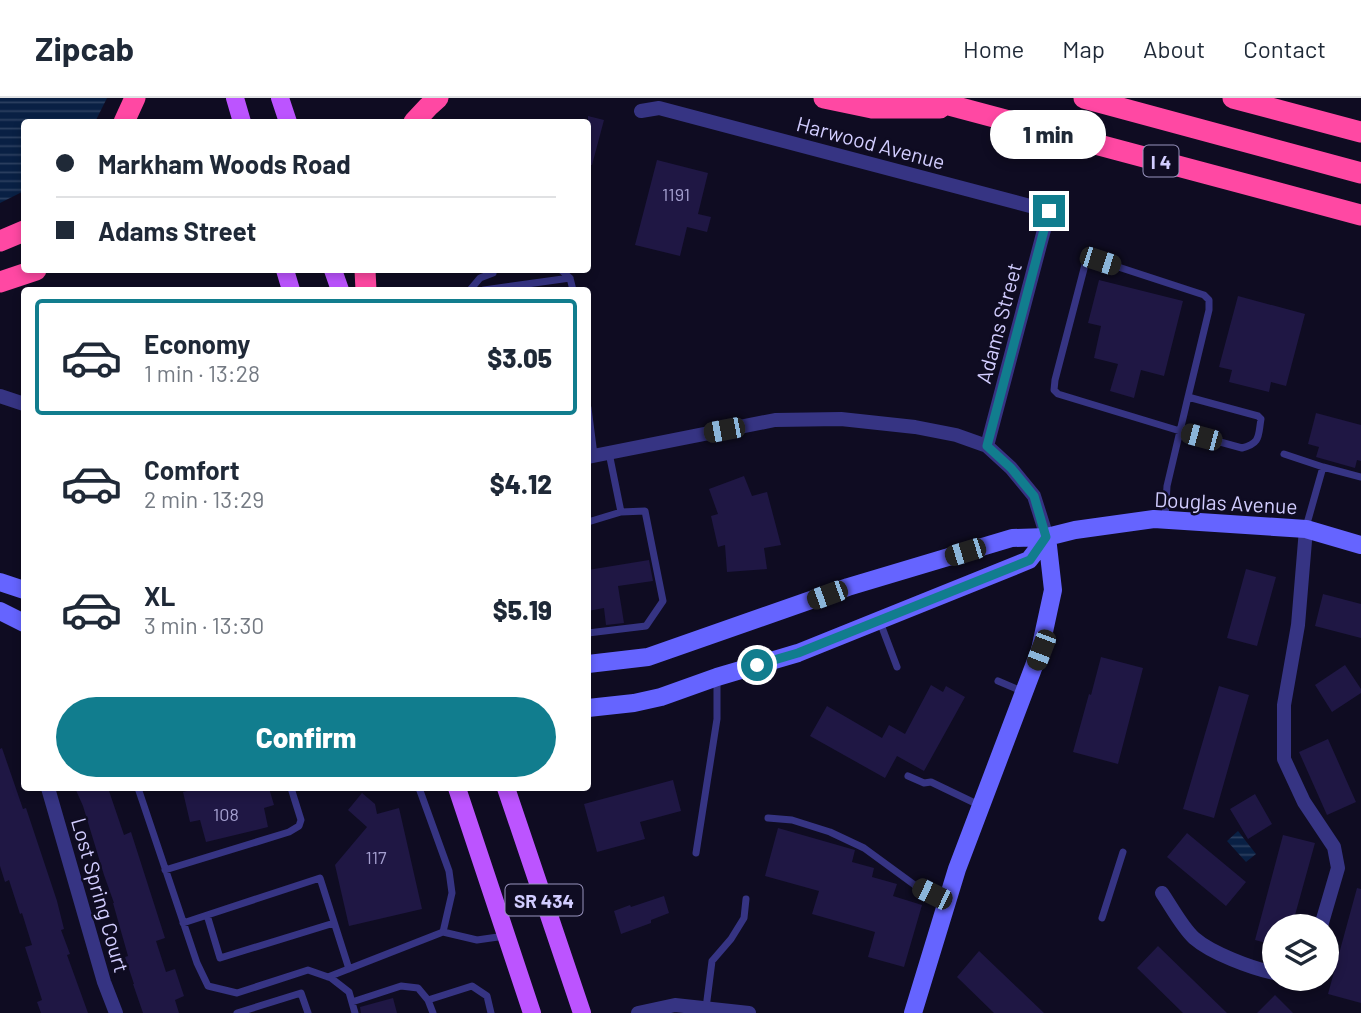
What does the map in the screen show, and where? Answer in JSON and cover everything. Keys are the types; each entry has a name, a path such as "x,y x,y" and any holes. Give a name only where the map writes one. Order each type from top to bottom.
{"highway":[{"path":"125,119 135,98"},
{"path":"417,119 438,98"},
{"path":"824,98 873,108 960,107"},
{"name":"I 4","path":"923,98 1361,215"},
{"path":"1084,98 1361,173"},
{"path":"1233,98 1361,132"},
{"path":"0,241 21,232"},
{"path":"0,282 28,273"}],"main road":[{"path":"235,98 241,119"},
{"path":"280,98 287,119"},
{"name":"Douglas Avenue","path":"591,664 648,657 849,587 1012,538 1046,537 1075,530 1154,519 1306,529 1361,545"},
{"path":"591,708 634,704 662,697 798,653 1030,560 1046,537"},
{"path":"913,1013 957,869 1041,650 1053,590 1046,537"},
{"path":"0,582 21,589"},
{"path":"0,611 21,622"},
{"name":"SR 434","path":"458,791 532,1013"},
{"name":"SR 434","path":"507,791 582,1013"}],"street":[{"name":"Harwood Avenue","path":"641,111 659,108 1049,211"},
{"name":"Adams Street","path":"987,446 1049,211"},
{"path":"0,396 21,403"},
{"path":"591,457 775,421 841,419 915,427 956,435 987,446 1011,468 1034,496 1046,537"},
{"path":"1306,529 1298,625 1284,705 1284,758 1304,802 1334,848 1338,868 1325,914"},
{"name":"Lost Spring Court","path":"49,791 104,982 116,1013"},
{"path":"1161,892 1192,937 1209,949 1262,970"},
{"path":"638,1013 675,1005 749,1013"}],"lane":[{"path":"1165,520 1167,486 1180,431 1188,397 1209,310 1209,300 1204,295 1091,258 1086,261 1055,380 1058,394 1180,431 1242,447 1253,445 1257,440 1261,419 1258,416 1188,397"},
{"path":"472,287 480,278 492,273"},
{"path":"564,273 570,278 572,287"},
{"path":"508,287 570,278"},
{"path":"609,453 621,512"},
{"path":"1284,454 1361,477"},
{"path":"1306,529 1322,467"},
{"path":"591,521 621,512 645,511 663,601 646,626 591,633"},
{"path":"879,620 897,667"},
{"path":"696,853 717,719 717,677"},
{"path":"998,681 1024,692"},
{"path":"908,776 924,783 931,782 981,806"},
{"path":"139,791 197,963 208,986 237,993 308,970 328,977 349,992 355,1013"},
{"path":"165,870 289,832 299,826 300,820 291,791"},
{"path":"420,791 449,871 452,894 443,932"},
{"path":"768,818 792,820 830,832 864,848 916,886 947,901"},
{"path":"1102,918 1123,852"},
{"path":"183,923 320,878 349,969"},
{"path":"696,1009 712,961 731,939 744,918 746,899"},
{"path":"207,915 220,958 334,923"},
{"path":"328,977 443,932 477,940 506,936"},
{"path":"352,1002 401,986 418,988 428,1000 433,1013"},
{"path":"428,1000 472,986 487,996 491,1013"},
{"path":"237,1013 301,993 308,1013"}],"water":[{"path":"0,98 107,98 96,119 21,119 21,192 0,203"},
{"path":"1238,831 1256,854 1246,862 1227,841"}],"building":[{"path":"588,116 604,120 592,165 591,119 588,119"},
{"path":"657,160 708,173 698,214 711,217 707,232 687,227 680,256 635,245"},
{"path":"1099,280 1183,301 1164,376 1141,370 1134,398 1110,391 1118,364 1094,358 1101,326 1088,323"},
{"path":"1238,296 1305,314 1286,386 1271,382 1269,392 1229,382 1232,370 1219,367"},
{"path":"1316,413 1361,425 1361,461 1357,460 1355,468 1316,457 1319,447 1308,444"},
{"path":"744,476 752,496 767,492 781,545 764,548 767,569 727,572 725,545 718,547 711,516 718,514 709,489"},
{"path":"649,560 653,581 618,586 624,623 606,625 604,608 591,610 591,570"},
{"path":"1246,569 1276,577 1257,646 1227,638"},
{"path":"1323,594 1361,604 1361,638 1315,626"},
{"path":"1101,657 1143,668 1118,764 1073,752"},
{"path":"1345,665 1361,693 1332,712 1315,685"},
{"path":"931,685 943,692 946,686 965,697 924,771 897,756 885,778 810,736 827,706 882,738 889,725 905,734"},
{"path":"1219,686 1249,695 1214,818 1183,809"},
{"path":"1328,739 1356,802 1327,815 1299,752"},
{"path":"2,748 23,809 26,808 57,901 64,929 61,930 70,954 67,955 88,1013 41,1013 37,1002 42,1000 25,947 32,945 9,880 5,882 0,866"},
{"path":"673,780 681,811 640,822 645,839 597,852 584,804"},
{"path":"76,791 109,791 124,835 131,832 165,938 156,941 166,972 175,969 184,996 175,1000 179,1013 143,1013 125,957 128,956 114,903"},
{"path":"270,791 274,805 264,808 268,827 206,842 200,820 190,822 183,792"},
{"path":"362,793 375,804 377,814 399,808 422,909 349,926 335,865 367,827 348,810"},
{"path":"1255,794 1272,824 1248,839 1230,809"},
{"path":"778,828 855,850 852,862 874,868 872,877 897,884 893,896 922,905 904,967 868,957 875,932 812,914 819,891 765,876"},
{"path":"1187,833 1246,882 1226,906 1167,857"},
{"path":"1283,835 1315,843 1295,914 1262,914 1262,942 1255,940"},
{"path":"1357,888 1361,889 1361,1003 1328,994 1329,991 1339,991 1339,954"},
{"path":"664,896 669,913 621,934 614,911"},
{"path":"1158,946 1227,1013 1183,1013 1137,968"},
{"path":"979,951 1044,1013 994,1013 957,977"},
{"path":"1275,995 1293,1013 1257,1013"},
{"path":"393,998 397,1013 361,1013 360,1007"}],"route":[{"path":"757,665 798,653 1030,560 1046,537 1034,496 1011,468 987,446 1049,211"}]}
